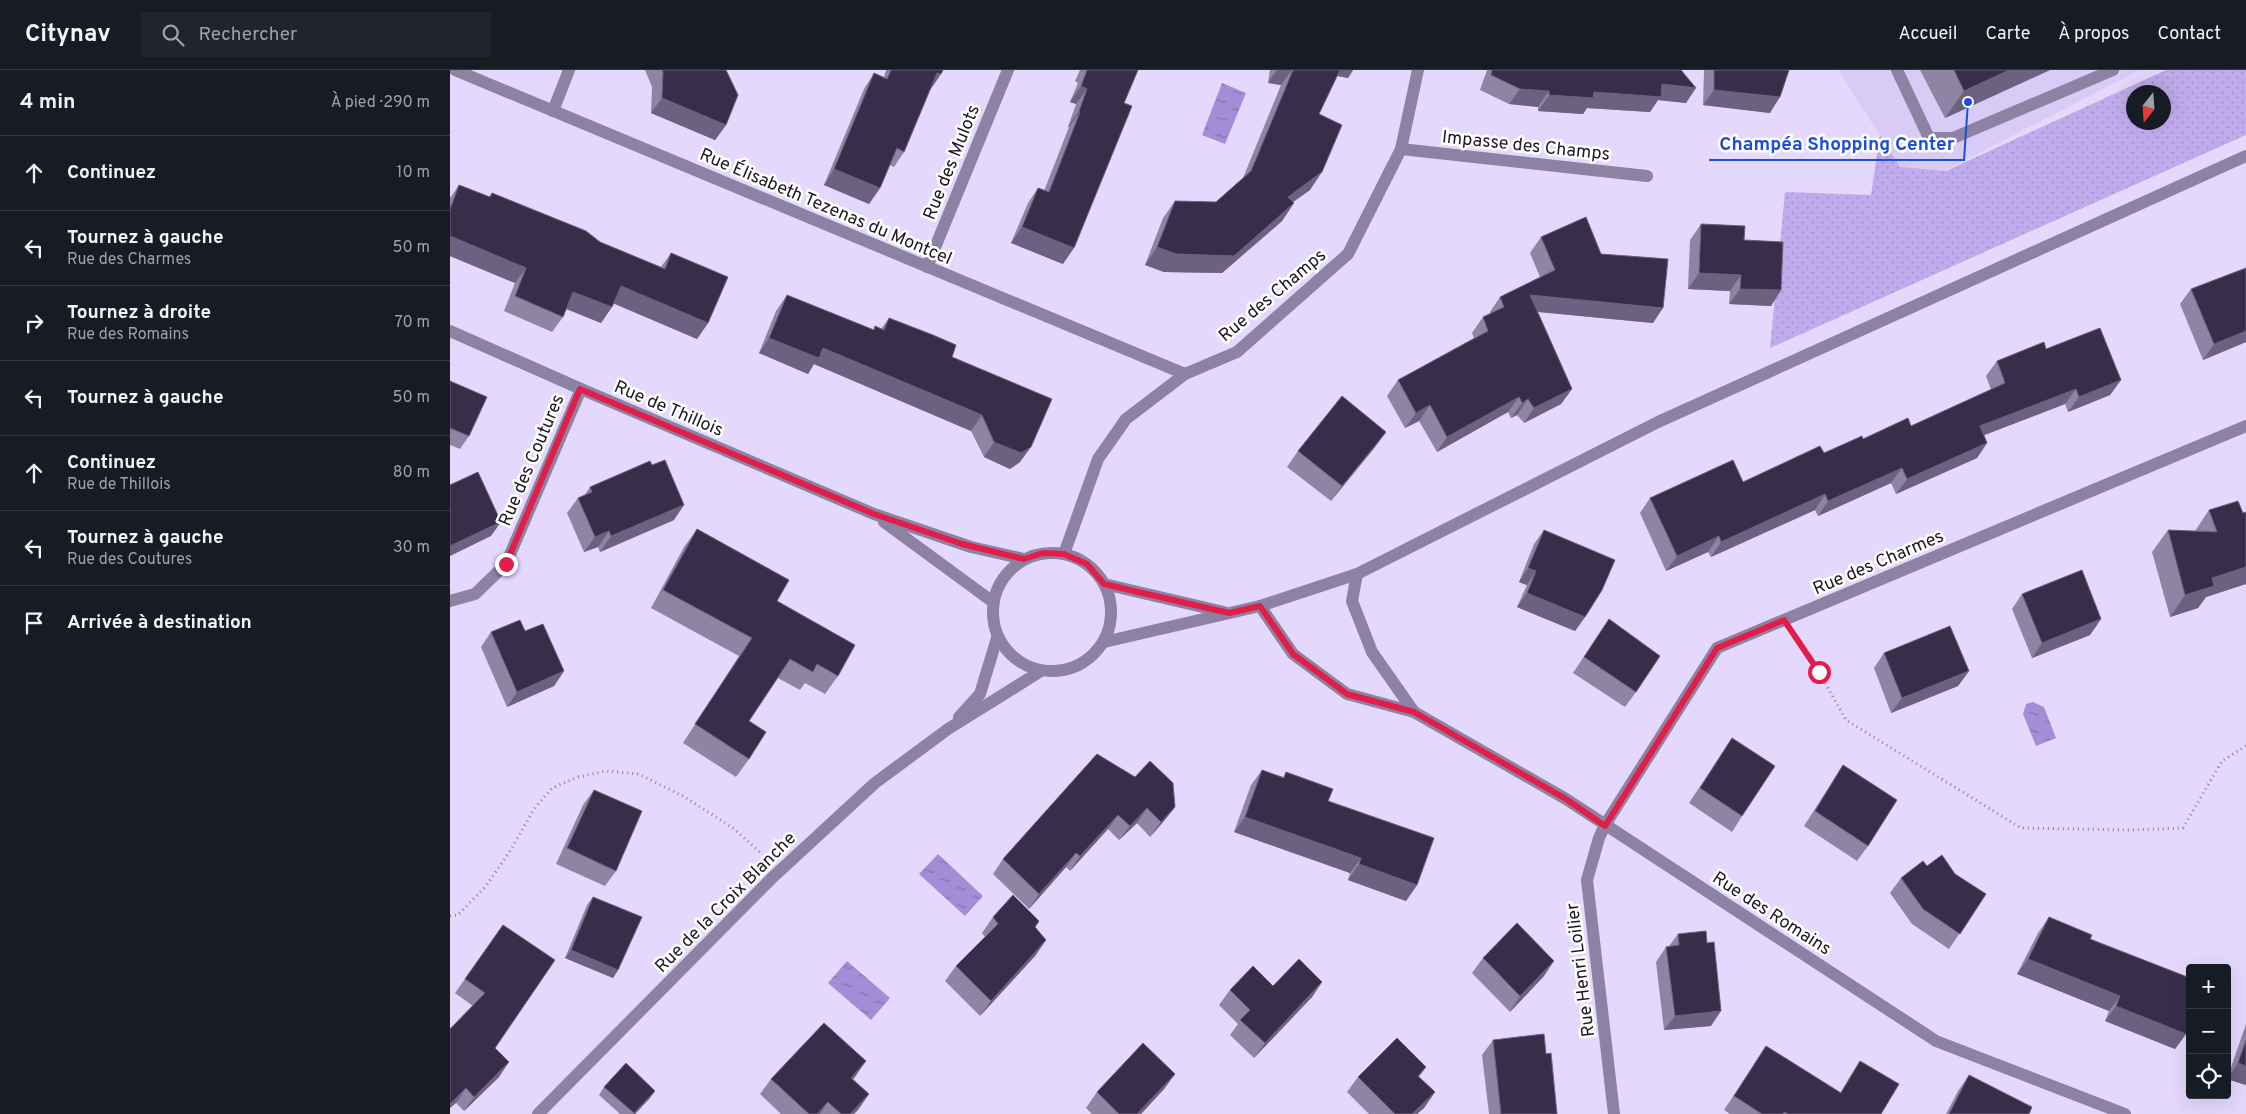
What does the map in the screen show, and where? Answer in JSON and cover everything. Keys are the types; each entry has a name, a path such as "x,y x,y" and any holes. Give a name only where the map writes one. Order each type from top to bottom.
{"street":[{"name":"Rue Élisabeth Tezenas du Montcel","path":"454,70 1185,374"},
{"path":"553,111 569,70"},
{"name":"Rue des Mulots","path":"927,267 1008,70"},
{"name":"Rue des Champs","path":"1064,554 1098,459 1126,419 1185,374 1237,352 1348,254 1401,149 1418,70"},
{"path":"1897,70 1929,138 1953,138 2113,70"},
{"name":"Impasse des Champs","path":"1401,149 1647,176"},
{"path":"1104,642 1260,606 1358,574 1658,422 2246,156"},
{"name":"Rue de Thillois","path":"450,331 580,389 874,514 971,546 1024,559"},
{"name":"Rue des Coutures","path":"450,601 475,594 506,564 580,389"},
{"name":"Rue des Charmes","path":"1605,826 1717,648 2246,426"},
{"name":"Rue de Thillois","path":"874,514 992,602"},
{"path":"1043,553 1064,554 1087,564 1104,584 1110,603 1110,616 1104,642 1087,660 1065,670 1041,670 1015,660 998,638 992,620 992,602 1003,577 1024,559 1043,553"},
{"name":"Rue des Romains","path":"1358,574 1352,601 1372,652 1414,712"},
{"path":"1104,584 1229,613"},
{"name":"Rue des Romains","path":"1260,606 1293,654 1347,694 1414,712 1566,799 1936,1041 2125,1114"},
{"name":"Rue de la Croix Blanche","path":"948,729 980,694 998,638"},
{"name":"Rue de la Croix Blanche","path":"538,1114 780,870 875,783 948,729 1041,670"},
{"name":"Rue Henri Loilier","path":"1605,826 1599,838 1587,880 1614,1114"}],"path":[{"path":"1784,620 1819,672 1846,720 2021,828 2132,830 2184,828 2222,761 2246,746"},
{"path":"450,916 458,915 486,886 510,851 534,809 552,788 578,777 606,771 638,774 683,796 733,828 780,870"}],"shaded area":[{"path":"1838,70 2140,70 1913,187"},
{"path":"2166,70 2246,70 2246,135 1770,348 1785,192 1871,195 1880,135 1900,167 1946,171 2126,88 2126,130 2171,130 2171,85 2133,85"}],"water":[{"path":"1222,83 1246,93 1225,144 1202,135"},
{"path":"2033,702 2044,707 2056,738 2036,746 2023,714 2026,704"},
{"path":"938,854 983,896 965,916 919,874"},
{"path":"847,961 890,998 871,1020 828,983"}],"building":[{"path":"662,70 726,70 738,95 726,125 662,98"},
{"path":"891,70 943,70 941,74 937,73 904,152 897,148 880,188 834,169 874,73 887,79"},
{"path":"1087,70 1138,70 1124,103 1132,106 1074,248 1022,227 1038,188 1049,192 1080,112 1087,89 1081,86"},
{"path":"1293,70 1340,70 1319,114 1342,125 1322,172 1288,197 1294,203 1234,256 1176,254 1157,247 1175,201 1216,202 1251,171"},
{"path":"1492,70 1681,70 1696,88 1662,84 1661,97 1594,92 1593,98 1549,95 1549,91 1520,89 1491,75"},
{"path":"1714,70 1789,70 1780,97 1714,90"},
{"path":"1954,70 2009,70 1964,91"},
{"path":"459,185 490,197 492,193 586,231 600,242 665,269 671,253 728,277 708,323 621,286 612,307 573,292 563,317 515,296 526,268 450,236 450,209"},
{"path":"1586,217 1601,254 1668,259 1663,308 1530,295 1572,389 1534,408 1528,399 1522,403 1519,397 1447,437 1430,405 1416,413 1398,380 1488,331 1483,317 1504,307 1500,297 1555,270 1541,237"},
{"path":"1701,224 1745,226 1744,240 1783,242 1781,290 1740,289 1741,275 1699,273"},
{"path":"2246,268 2246,331 2214,344 2191,289"},
{"path":"787,295 874,330 875,326 884,330 889,318 933,335 956,345 952,357 1052,399 1031,447 1021,453 994,442 982,415 823,348 819,358 769,338"},
{"path":"2100,328 2121,380 2079,397 2076,389 1980,426 1987,443 1907,479 1902,468 1828,501 1825,494 1721,542 1719,536 1677,556 1650,498 1733,460 1743,482 1820,446 1824,453 1862,436 1863,439 1908,418 1911,426 2005,383 1997,361 2044,342 2046,349"},
{"path":"450,381 487,397 469,436 450,428"},
{"path":"1342,396 1386,432 1342,486 1298,451"},
{"path":"665,460 684,505 611,536 609,531 595,537 578,498 592,492 590,487 650,461 652,465"},
{"path":"478,472 501,522 450,546 450,485"},
{"path":"2238,501 2243,513 2246,512 2246,567 2212,578 2214,586 2185,595 2168,530 2217,532 2209,510"},
{"path":"697,529 789,580 777,601 855,645 838,676 817,664 813,672 790,659 749,721 766,732 749,759 695,724 752,638 663,590"},
{"path":"1544,530 1615,560 1602,590 1585,617 1527,593 1536,571 1528,568"},
{"path":"2082,570 2101,619 2042,643 2022,594"},
{"path":"1609,619 1660,656 1636,692 1584,657"},
{"path":"520,620 525,631 543,624 564,671 517,692 491,632"},
{"path":"1950,626 1969,671 1902,698 1884,653"},
{"path":"1732,738 1775,766 1742,816 1700,788"},
{"path":"1097,754 1135,777 1150,761 1173,783 1175,807 1161,822 1147,808 1130,826 1118,815 1080,856 1076,853 1039,894 1003,859"},
{"path":"1843,765 1897,800 1868,846 1815,811"},
{"path":"1262,770 1284,778 1286,772 1333,789 1328,801 1434,838 1417,885 1359,864 1361,858 1245,817"},
{"path":"594,790 642,811 616,871 567,848"},
{"path":"1942,855 1955,874 1986,894 1960,934 1923,909 1901,878 1923,861 1927,866"},
{"path":"1013,895 1039,921 1035,927 1046,940 991,1001 956,966 998,924 993,917"},
{"path":"593,897 642,917 618,970 571,950"},
{"path":"2049,917 2092,935 2090,939 2186,976 2186,1034 2116,1006 2120,996 2028,959"},
{"path":"1517,923 1554,961 1520,996 1483,958"},
{"path":"503,925 555,960 495,1048 509,1062 474,1097 466,1088 450,1104 450,1029 485,993 465,979"},
{"path":"1706,931 1707,943 1714,942 1721,1011 1675,1016 1666,947 1679,945 1678,934"},
{"path":"1299,959 1322,982 1265,1043 1240,1020 1250,1010 1230,990 1253,966 1273,986"},
{"path":"824,1023 866,1061 851,1078 869,1094 850,1114 841,1114 828,1102 817,1114 809,1114 771,1079"},
{"path":"1544,1034 1546,1054 1551,1053 1557,1114 1501,1114 1493,1040"},
{"path":"1397,1038 1426,1067 1418,1076 1435,1092 1412,1114 1395,1114 1358,1077"},
{"path":"2246,1040 2246,1066 2238,1063"},
{"path":"1143,1043 1175,1074 1137,1114 1119,1114 1097,1092"},
{"path":"1766,1046 1841,1093 1860,1061 1899,1084 1881,1114 1788,1114 1784,1112 1783,1114 1762,1114 1734,1096"},
{"path":"626,1063 655,1091 634,1113 604,1087"},
{"path":"1969,1075 2032,1107 2029,1114 1949,1114"}],"place":[{"name":"Champéa Shopping Center","path":"1968,102"}],"route":[{"path":"506,564 580,389 874,514 962,544 1024,559 1043,553 1064,554 1087,564 1104,584 1229,613 1260,606 1293,654 1347,694 1414,712 1566,799 1605,826 1717,648 1784,620 1819,672"}]}
